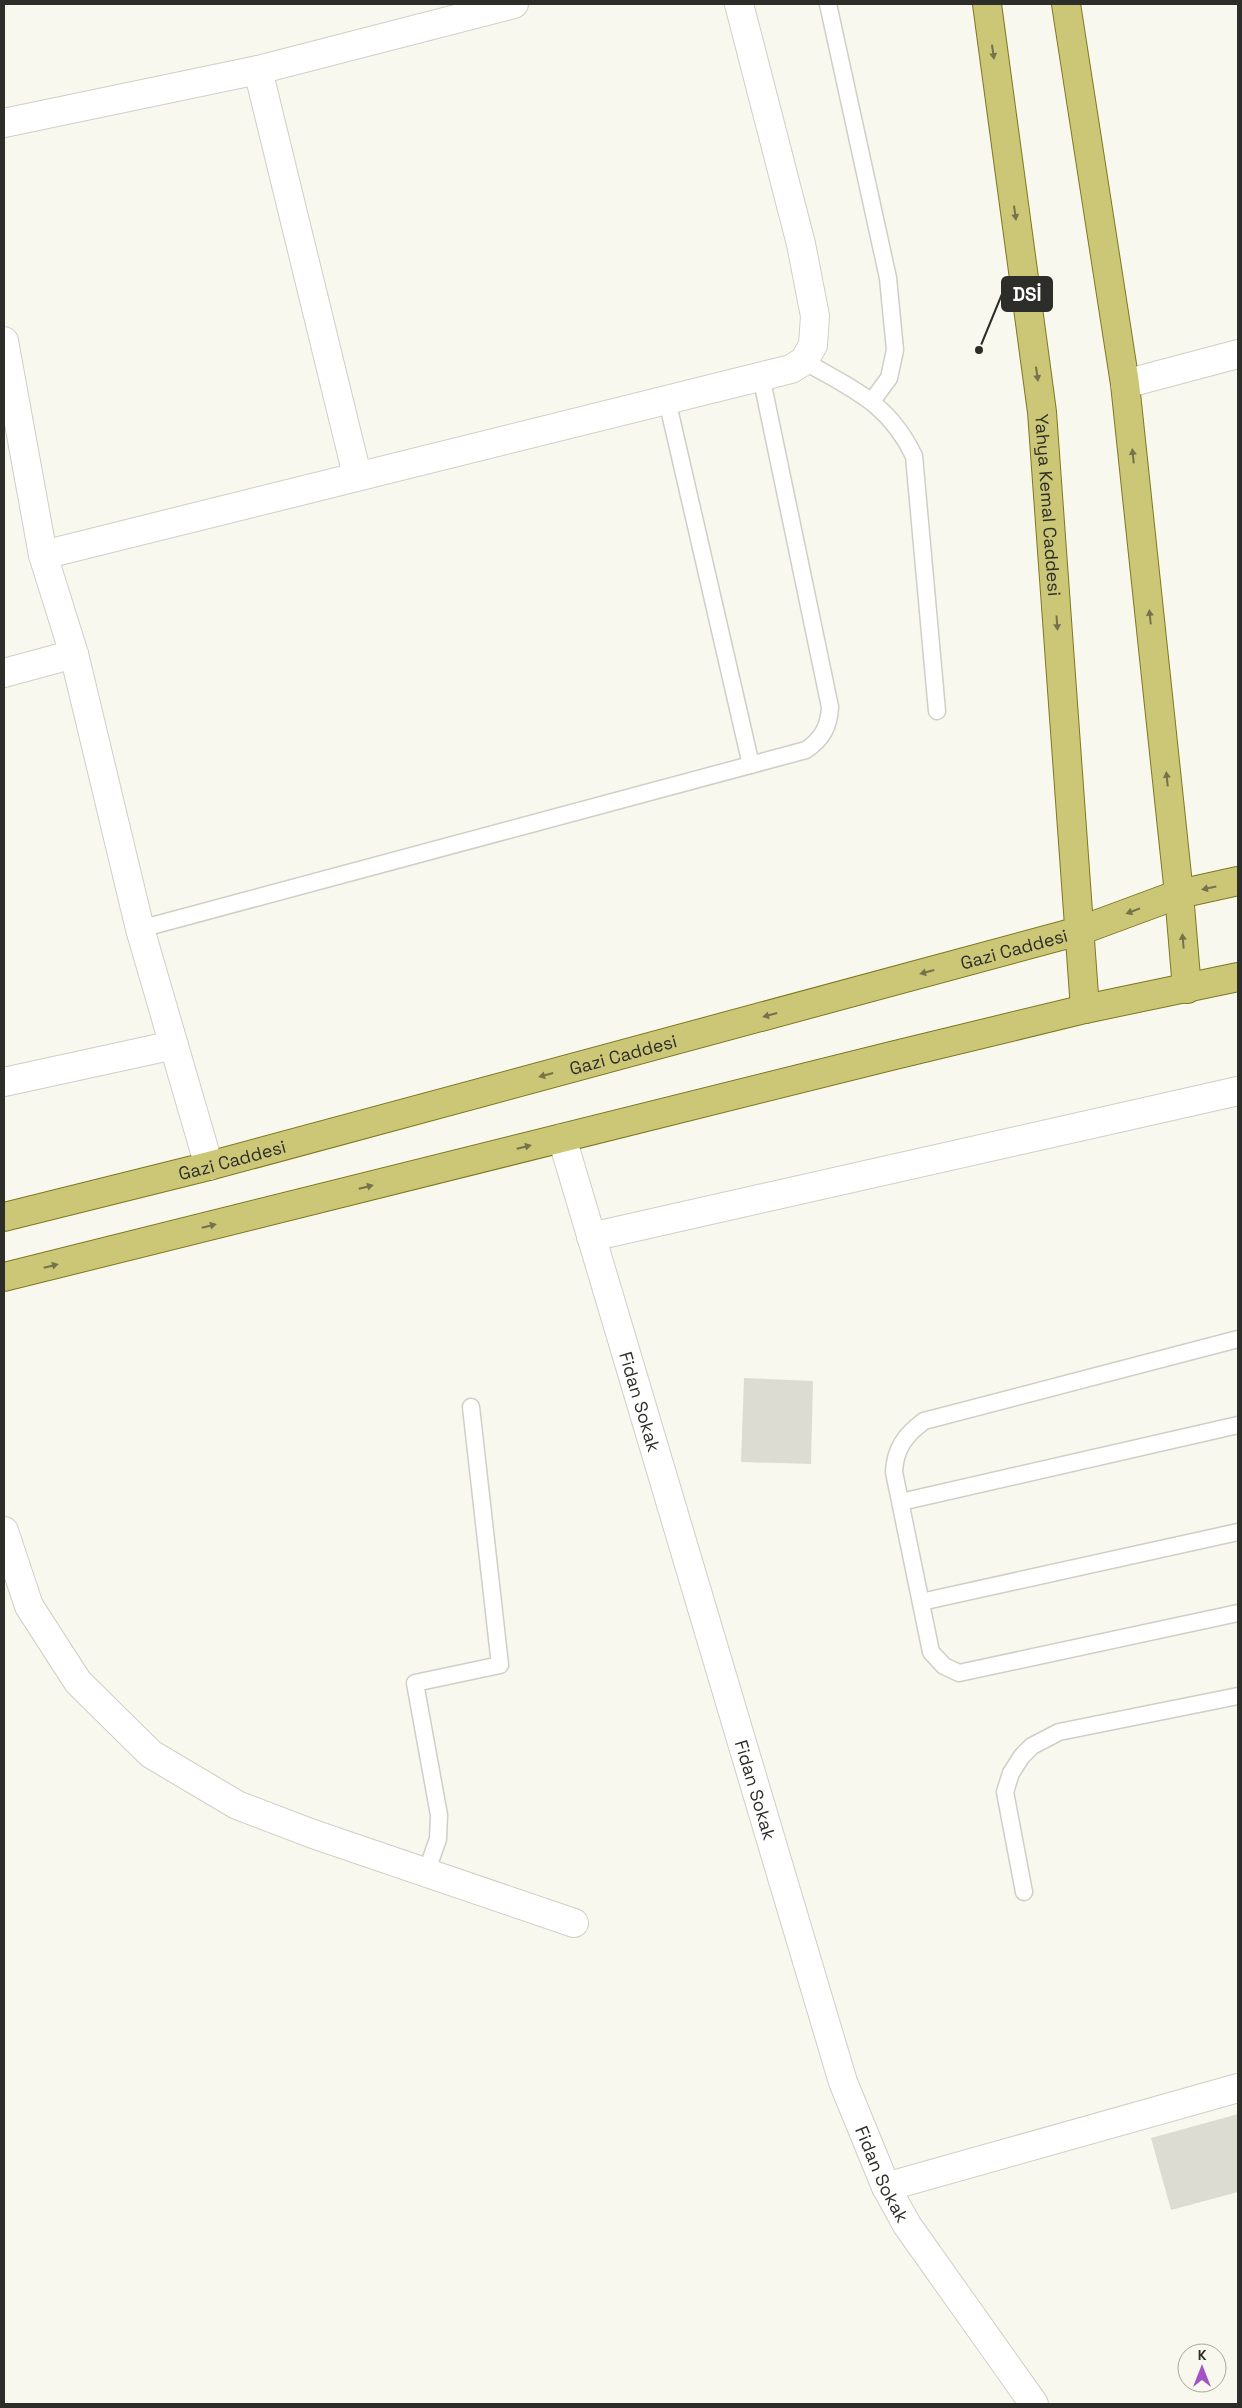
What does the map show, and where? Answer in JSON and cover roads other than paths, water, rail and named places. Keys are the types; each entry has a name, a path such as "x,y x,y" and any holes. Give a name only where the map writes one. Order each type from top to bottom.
{"main road":[{"name":"Yahya Kemal Caddesi","path":"987,4 1042,412 1085,1010"},
{"path":"1066,4 1125,384 1179,894 1187,989"},
{"name":"Gazi Caddesi","path":"4,1216 209,1166 1079,931 1179,894 1238,881"},
{"path":"4,1278 562,1138 1085,1010 1238,977"}],"street":[{"path":"4,123 258,70 514,4"},
{"path":"43,555 358,475 791,369 804,361 813,345 815,316 800,244 739,4"},
{"path":"258,70 358,475"},
{"path":"4,341 43,555 74,654 140,929 209,1166"},
{"path":"1125,384 1238,354"},
{"path":"4,674 74,654"},
{"path":"4,1082 174,1046"},
{"path":"591,1236 1238,1091"},
{"name":"Fidan Sokak","path":"562,1138 843,2082 886,2187 907,2225 1034,2404"},
{"path":"4,1531 29,1606 78,1682 151,1754 237,1806 312,1834 574,1923"},
{"path":"886,2187 1238,2088"}],"lane":[{"path":"828,4 888,278 896,350 888,378 872,401"},
{"path":"804,361 872,401 890,417 914,456 937,711"},
{"path":"140,929 806,750 816,743 824,733 829,721 830,707 761,376"},
{"path":"666,400 751,765"},
{"path":"1238,1339 924,1421 912,1430 898,1450 894,1472 931,1652 944,1666 959,1673 1238,1613"},
{"path":"426,1873 438,1839 439,1815 415,1683 500,1666 471,1408"},
{"path":"901,1502 1238,1424"},
{"path":"921,1602 1238,1532"},
{"path":"1024,1892 1005,1792 1011,1773 1022,1756 1032,1746 1059,1732 1238,1696"}],"place":[{"name":"DSİ","path":"979,350"}]}
